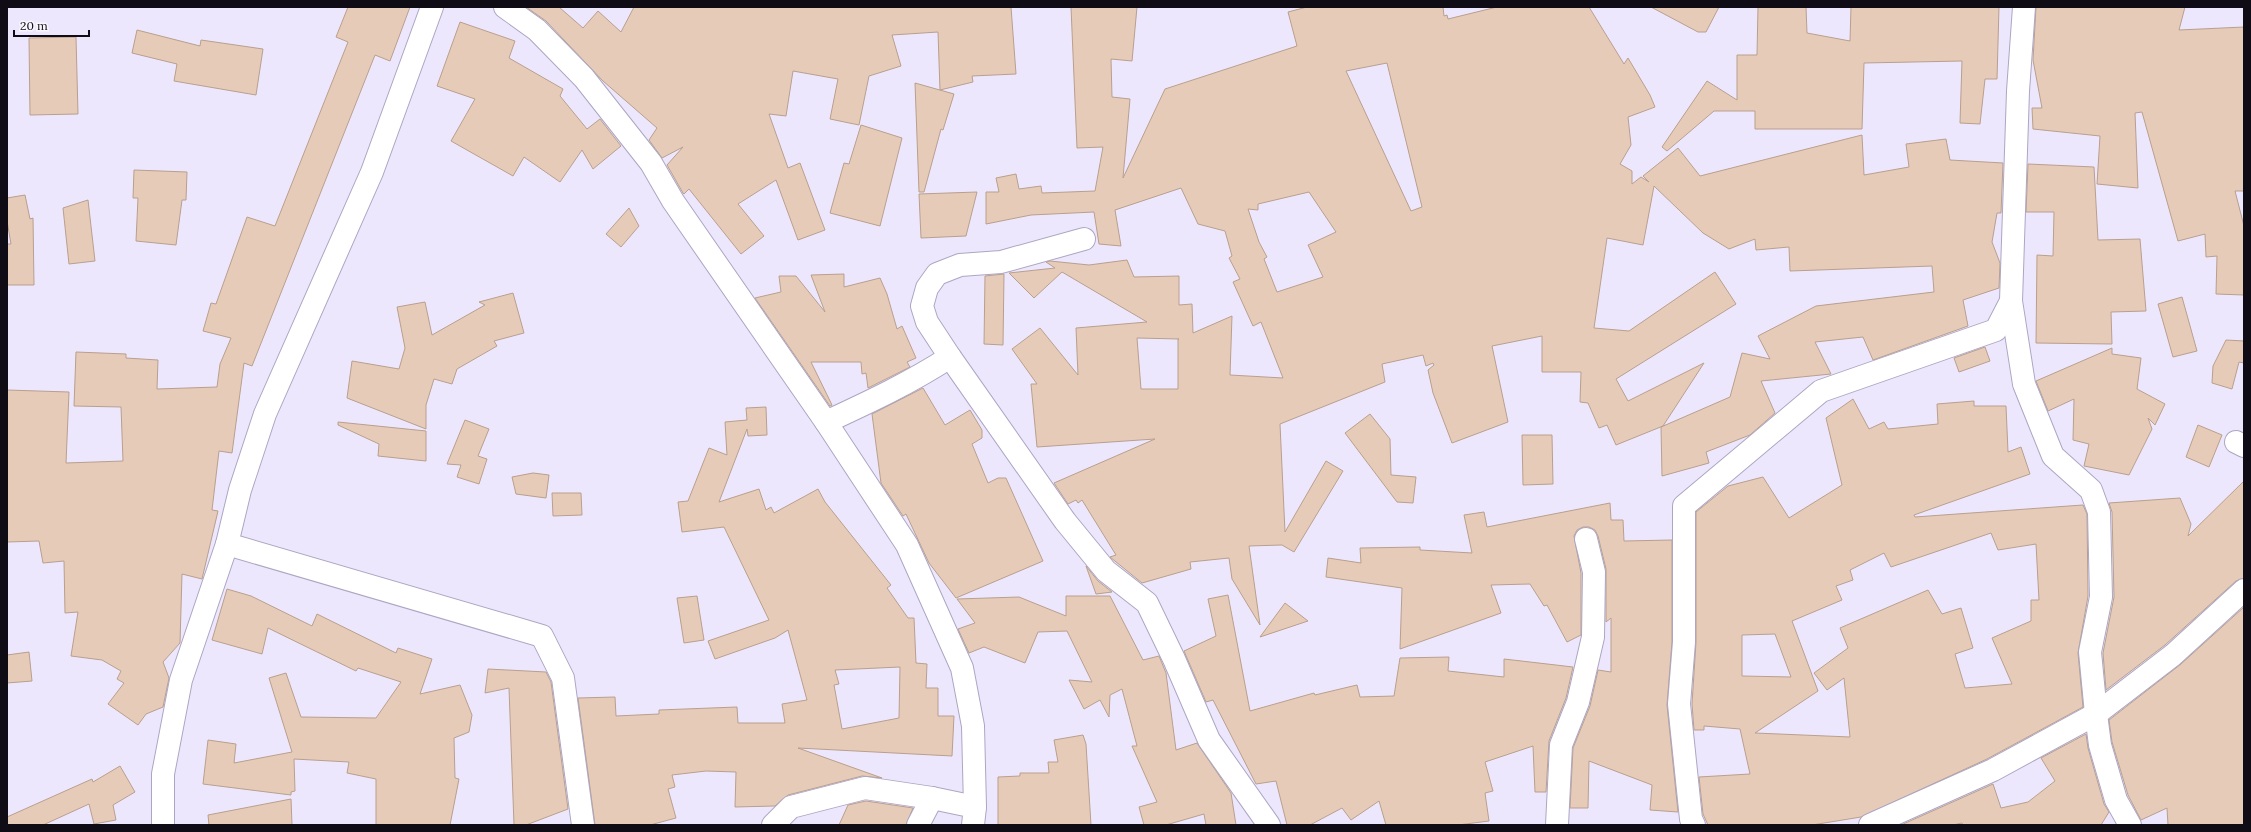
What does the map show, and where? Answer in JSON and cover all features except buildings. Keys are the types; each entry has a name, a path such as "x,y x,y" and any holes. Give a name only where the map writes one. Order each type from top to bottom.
{"street":[{"path":"163,825 163,774 181,680 227,544 240,490 265,414 372,172 432,7"},
{"path":"505,7 537,30 584,78 641,151 673,201 826,422 907,545 962,668 973,726 974,816 932,798 865,788 791,807 773,825"},
{"path":"2024,7 2018,91 2011,301 2024,384 2053,456 2091,490 2099,512 2101,597 2090,652 2096,714 2100,745 2116,800 2130,825"},
{"path":"1084,239 1001,262 960,265 937,274 927,288 922,306 928,322 950,357 1065,521 1106,571 1147,604 1174,659 1209,740 1269,825"},
{"path":"1694,825 1691,819 1679,704 1684,642 1684,506 1821,392 1996,330 2011,301"},
{"path":"826,422 921,376 950,357"},
{"path":"1557,825 1561,745 1578,702 1593,637 1594,572 1586,539"},
{"path":"227,544 542,636 563,678 583,825"},
{"path":"1870,825 1993,770 2096,714 2173,655 2244,590"},
{"path":"918,825 932,798"}]}
